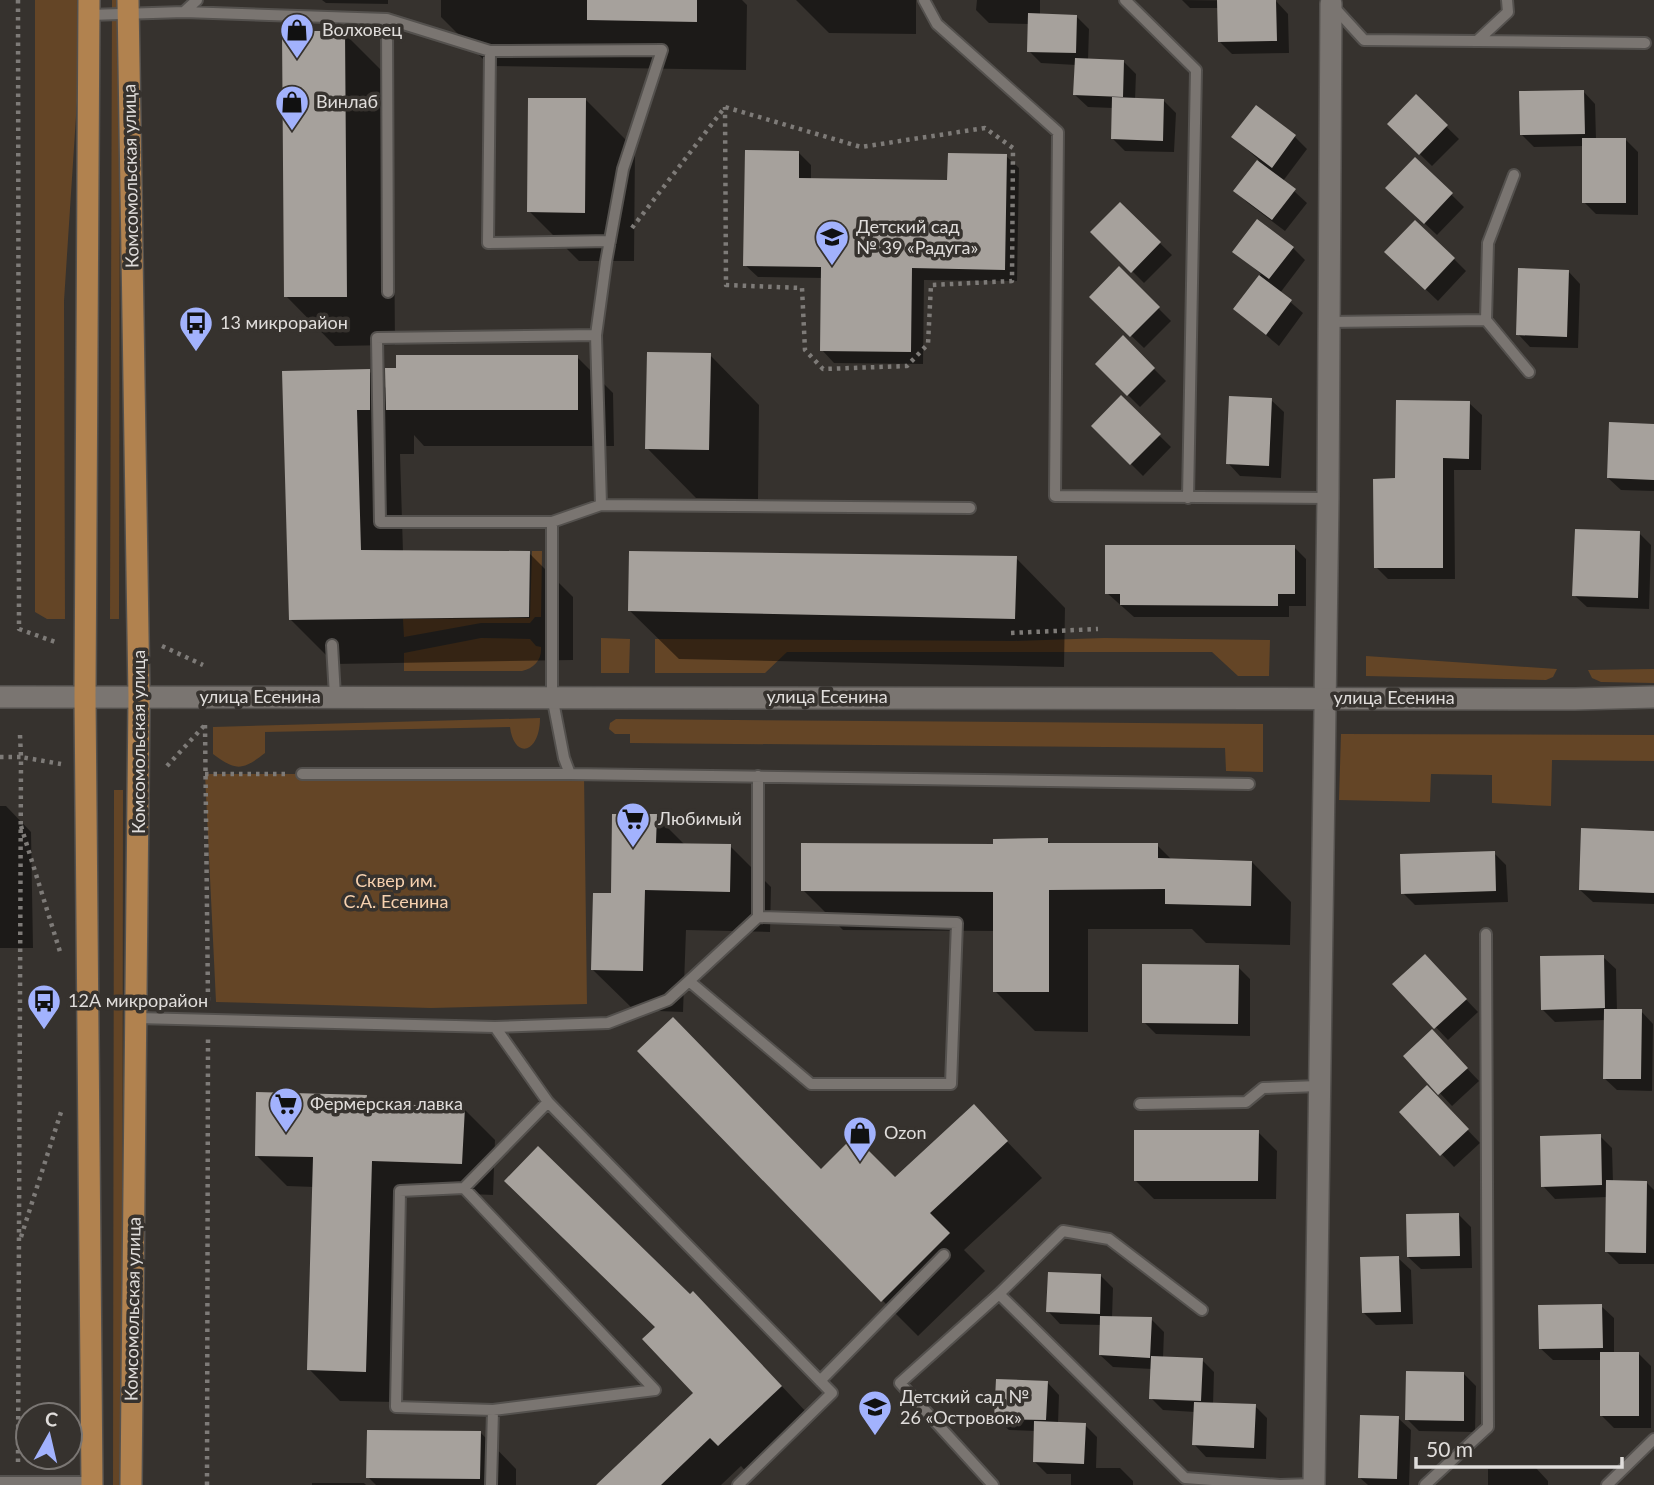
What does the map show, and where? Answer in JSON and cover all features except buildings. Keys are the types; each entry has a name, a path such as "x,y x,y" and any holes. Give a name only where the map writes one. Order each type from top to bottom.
{"main road":[{"path":"89,7 85,696 92,1483"},
{"name":"Комсомольская улица","path":"128,7 139,697 131,1485"}],"street":[{"path":"1314,1485 1328,498 1329,2"},
{"name":"улица Есенина","path":"0,697 1654,697"}],"lane":[{"path":"184,12 197,0"},
{"path":"924,0 937,24 1058,132 1055,496 1328,498"},
{"path":"1125,0 1196,70 1188,498"},
{"path":"1477,41 1507,12 1507,0"},
{"path":"1329,2 1364,40 1645,44"},
{"path":"89,7 387,19 490,51 662,50 623,169 596,335 601,505"},
{"path":"387,19 388,292"},
{"path":"490,51 488,243 610,241"},
{"path":"1514,175 1488,243 1486,320 1529,372"},
{"path":"1329,322 1486,320"},
{"path":"596,335 377,338 380,522 552,522 601,505 970,508"},
{"path":"552,522 552,696 564,758 570,774"},
{"path":"332,645 335,696"},
{"path":"302,774 570,774 1248,784"},
{"path":"758,776 758,917"},
{"path":"137,1018 495,1027 608,1023 668,1000 758,917 957,923 951,1084 811,1084 689,981"},
{"path":"1425,1485 1488,1427 1486,934"},
{"path":"495,1027 548,1102 832,1393 738,1485"},
{"path":"1140,1104 1246,1102 1263,1088 1319,1086"},
{"path":"464,1188 655,1390 493,1410 396,1407 400,1191 464,1188 548,1102"},
{"path":"993,1485 900,1383 999,1294 1063,1231 1109,1239 1202,1310"},
{"path":"820,1381 944,1255"},
{"path":"999,1294 1185,1478 1314,1485"},
{"path":"491,1485 493,1410"},
{"path":"1607,1485 1654,1439"},
{"path":"0,1482 92,1483"}],"path":[{"path":"18,0 19,629 58,643"},
{"path":"725,107 861,147 985,128 1013,148 1012,281 931,285 928,344 907,366 823,369 805,350 802,288 726,285 725,107"},
{"path":"632,229 725,107"},
{"path":"1011,633 1098,629"},
{"path":"158,644 203,666"},
{"path":"167,766 205,725 208,1020 207,1485"},
{"path":"18,1482 20,735"},
{"path":"0,757 21,757 65,765"},
{"path":"205,774 302,774"},
{"path":"20,822 63,960"},
{"path":"19,1244 64,1105"}],"green space":[{"path":"35,0 79,0 80,55 64,301 65,619 47,619 35,612"},
{"path":"112,0 120,0 119,619 110,619"},
{"path":"532,551 542,551 541,617 535,617 530,623 481,623 404,637 403,619 530,618"},
{"path":"481,638 530,639 536,646 541,647 539,660 534,666 522,671 404,671 404,653"},
{"path":"601,638 630,639 629,673 601,673"},
{"path":"1104,638 1270,640 1269,676 1238,676 1212,652 787,652 765,673 655,673 655,639 1014,641"},
{"path":"1366,656 1557,669 1553,677 1546,680 1366,676"},
{"path":"1654,669 1654,683 1601,682 1592,678 1588,670"},
{"path":"540,718 536,739 526,748 516,745 510,727 265,732 265,753 245,766 233,766 213,754 213,727"},
{"path":"616,719 1263,724 1263,772 1226,771 1225,748 630,743 630,734 615,734 609,729 610,723"},
{"path":"1341,734 1654,735 1654,761 1552,760 1551,806 1492,803 1492,775 1431,774 1430,802 1339,800"},
{"name":"Сквер им. С.А. Есенина","path":"205,774 584,774 587,1004 431,1008 216,1002"},
{"path":"114,790 123,790 122,1485 113,1485"}],"place":[{"name":"Волховец","path":"297,60"},
{"name":"Винлаб","path":"292,132"},
{"name":"Детский сад № 39 «Радуга»","path":"832,267"},
{"name":"13 микрорайон","path":"196,353"},
{"name":"Любимый","path":"633,849"},
{"name":"12А микрорайон","path":"44,1031"},
{"name":"Фермерская лавка","path":"286,1134"},
{"name":"Ozon","path":"860,1163"},
{"name":"Детский сад № 26 «Островок»","path":"875,1437"}]}
